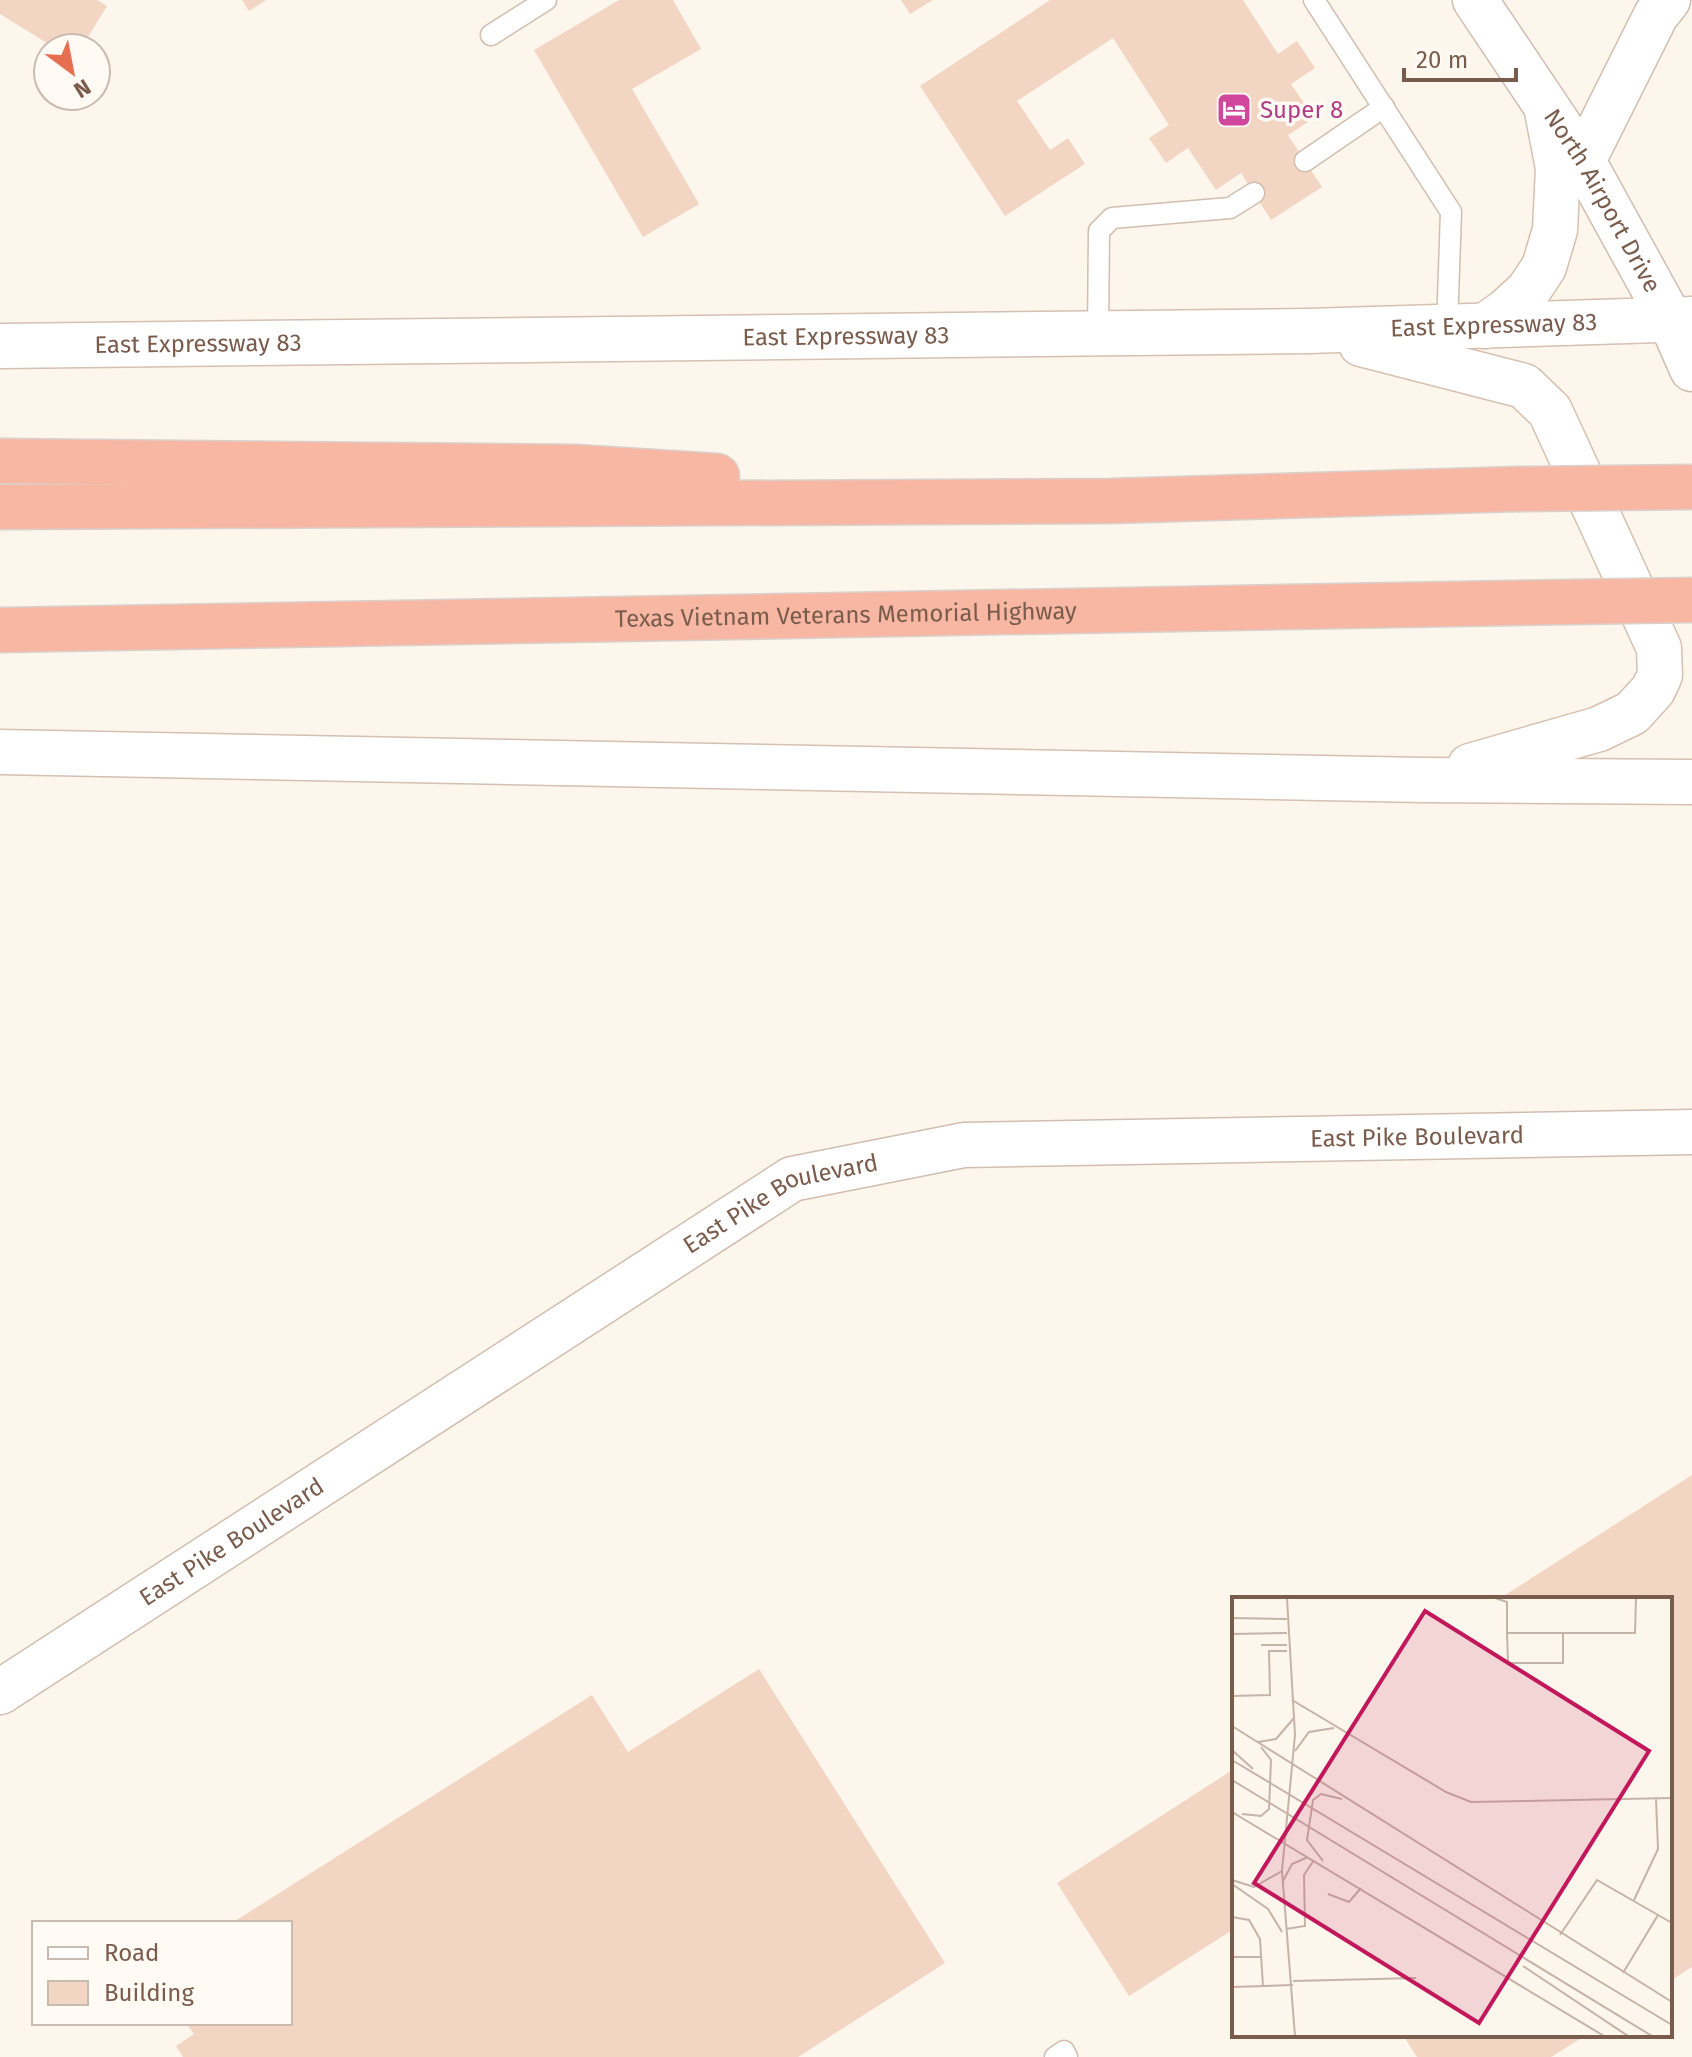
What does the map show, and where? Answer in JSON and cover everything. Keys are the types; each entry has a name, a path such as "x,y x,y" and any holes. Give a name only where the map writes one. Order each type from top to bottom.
{"highway":[{"path":"0,461 575,467 1110,501"},
{"path":"0,507 1110,501 1692,487"},
{"name":"Texas Vietnam Veterans Memorial Highway","path":"0,630 1692,600"}],"main road":[{"name":"North Airport Drive","path":"1475,0 1583,161 1681,319 1692,369"},
{"path":"1583,161 1656,15 1668,0"},
{"path":"1466,326 1506,311 1528,291 1544,267 1555,230 1558,168 1546,106"},
{"name":"East Expressway 83","path":"0,346 1308,331 1681,319"},
{"path":"1308,331 1524,386 1550,411 1659,648 1660,675 1653,690 1632,713 1599,729 1423,780"},
{"path":"0,752 1423,780 1692,782"},
{"name":"East Pike Boulevard","path":"0,1692 792,1179 964,1145 1692,1132"}],"lane":[{"path":"491,35 546,0"},
{"path":"1314,0 1451,212 1466,326"},
{"path":"1305,161 1384,107"},
{"path":"1098,333 1099,231 1112,218 1230,208 1254,193"},
{"path":"1055,2057 1064,2051 1067,2057"}],"building":[{"path":"0,0 97,0 107,6 91,32 32,34 0,14"},
{"path":"242,0 266,0 249,11"},
{"path":"619,0 673,0 701,49 632,89 699,204 643,237 534,50"},
{"path":"901,0 933,0 910,14"},
{"name":"Super 8","path":"1050,0 1243,0 1278,54 1297,41 1315,68 1291,84 1314,118 1288,135 1322,187 1271,220 1241,173 1216,190 1188,148 1166,163 1149,138 1169,125 1113,38 1017,101 1050,150 1068,138 1085,164 1005,216 920,86"},
{"path":"1692,1475 1692,1967 1672,1980 1672,1597 1502,1597"},
{"path":"759,1669 945,1963 798,2057 183,2057 176,2046 194,2034 187,2025 292,2025 292,1921 235,1921 592,1695 628,1752"},
{"path":"1232,1770 1232,1930 1129,1996 1057,1883"},
{"path":"1404,2037 1583,2037 1551,2057 1417,2057"}],"place":[{"name":"Super 8","path":"1234,110"}]}
